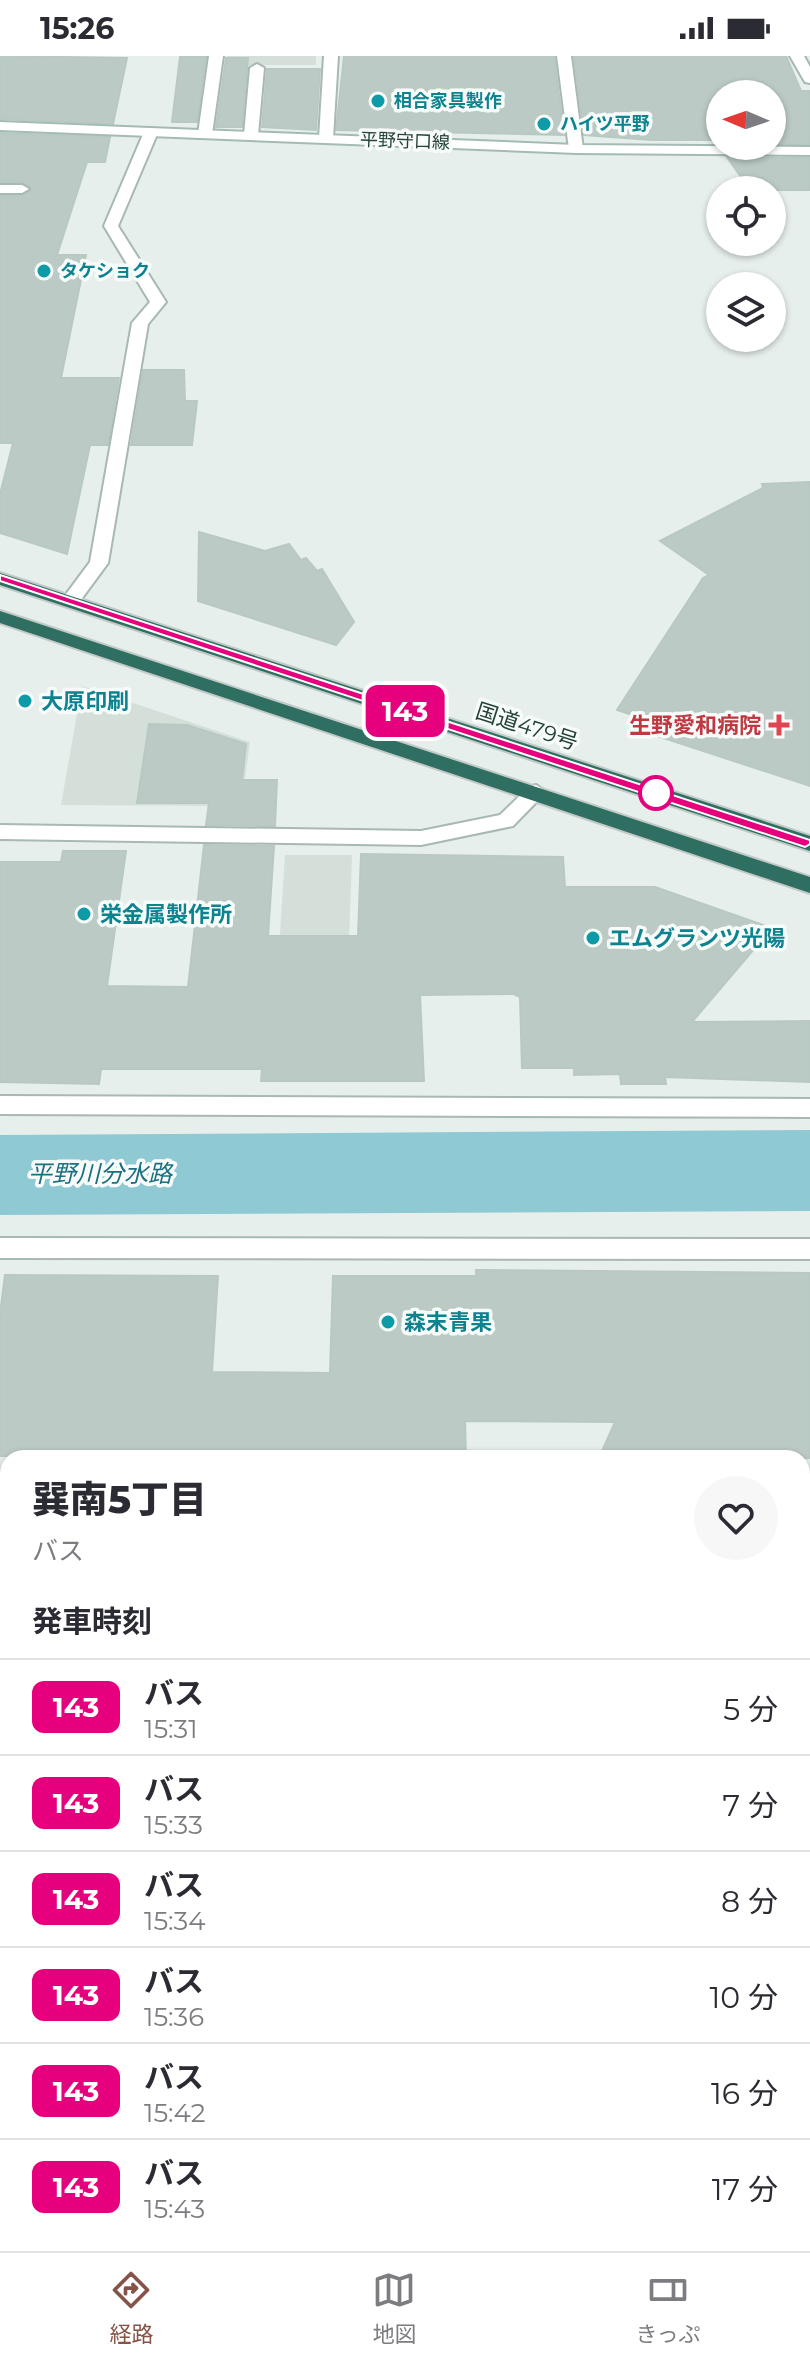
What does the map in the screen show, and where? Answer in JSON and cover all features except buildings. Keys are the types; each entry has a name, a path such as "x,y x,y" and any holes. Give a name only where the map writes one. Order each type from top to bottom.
{"highway":[{"name":"国道479号","path":"0,579 810,844"},
{"path":"0,617 810,885"}],"street":[{"path":"205,134 216,56"},
{"path":"326,138 331,56"},
{"path":"564,56 576,149"},
{"path":"797,56 810,79"},
{"path":"251,135 257,68"},
{"name":"平野守口線","path":"0,126 576,149 810,151"},
{"path":"70,601 99,563 140,323 158,302 111,226 151,132"},
{"path":"0,189 22,189"},
{"path":"0,832 421,838 506,821 536,792"},
{"path":"0,1105 810,1108"},
{"path":"0,1248 810,1249"}],"shaded area":[{"path":"227,56 316,56 316,65 225,65"},
{"path":"82,686 250,742 241,806 61,805"},
{"path":"285,855 352,855 347,998 276,997"}],"water":[{"name":"平野川分水路","path":"810,1130 810,1211 0,1215 0,1135"}],"bus line":[{"name":"143","path":"0,579 810,844"}],"place":[{"name":"相合家具製作","path":"378,101"},
{"name":"ハイツ平野","path":"544,124"},
{"name":"タケショク","path":"44,271"},
{"name":"大原印刷","path":"25,701"},
{"name":"生野愛和病院","path":"779,725"},
{"name":"栄金属製作所","path":"84,914"},
{"name":"エムグランツ光陽","path":"593,938"},
{"name":"森末青果","path":"388,1322"}]}
